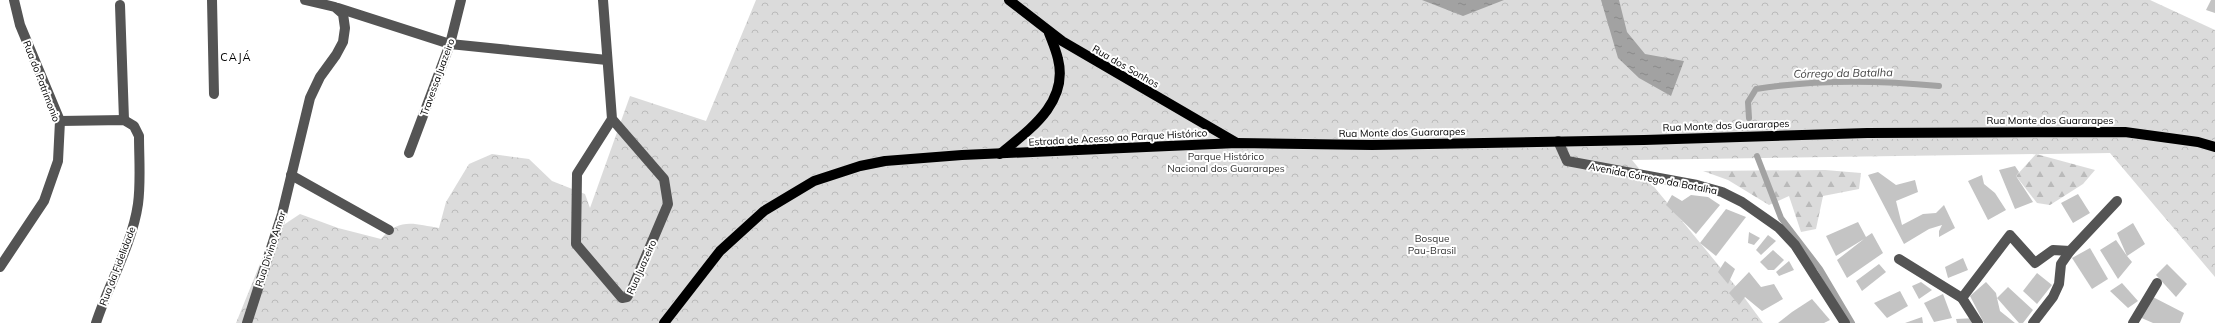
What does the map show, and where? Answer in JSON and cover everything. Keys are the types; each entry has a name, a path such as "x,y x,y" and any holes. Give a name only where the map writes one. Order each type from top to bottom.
{"main road":[{"name":"Rua dos Sonhos","path":"1009,0 1049,33 1109,71 1237,143"},
{"name":"Estrada de Acesso ao Parque Histórico","path":"1000,154 1041,120 1055,95 1060,70 1058,59 1049,33"},
{"name":"Rua Monte dos Guararapes","path":"1237,143 1372,144 1558,140 1644,140 1867,133 2125,132 2198,142 2215,147"},
{"name":"Estrada de Acesso ao Parque Histórico","path":"664,323 720,251 764,211 814,181 860,166 885,161 1237,143"}],"street":[{"name":"Rua do Patrimonio","path":"0,267 44,201 58,161 60,121 20,25 14,0"},
{"path":"212,0 214,94"},
{"path":"305,0 335,7 450,44 607,60"},
{"name":"Travessa Juazeiro","path":"409,153 450,44 461,0"},
{"path":"603,0 612,119"},
{"path":"60,121 124,120 120,5"},
{"name":"Rua Divino Amor","path":"247,323 282,214 310,98 320,77 336,55 342,42 345,28 343,14 335,7"},
{"name":"Rua Juazeiro","path":"612,119 664,179 668,204 632,289 627,297 622,298 576,244 578,174 591,150 612,119"},
{"name":"Rua da Fidelidade","path":"96,323 105,296 130,237 138,203 139,136 134,126 124,120"},
{"name":"Avenida Córrego da Batalha","path":"1558,140 1567,162 1697,185 1722,192 1742,202 1779,228 1795,245 1845,323"},
{"path":"291,175 389,230"},
{"path":"2033,323 2053,297 2059,284 2062,264 2070,251 2117,201"},
{"path":"1962,298 2010,235 2035,263 2053,250 2070,251"},
{"path":"1899,259 1962,298 1978,323"},
{"path":"2133,323 2157,283"}],"green space":[{"name":"Parque Histórico Nacional dos Guararapes","path":"756,0 2150,0 2215,30 2215,277 2110,153 1632,160 1738,289 1763,323 236,323 273,232 300,214 338,228 381,239 394,227 401,225 415,224 439,228 446,202 469,164 492,154 529,159 552,181 585,194 590,208 630,96 706,121"},
{"path":"2036,154 2095,170 2083,184 2050,205 2037,203 2016,176"},
{"path":"1825,170 1861,173 1859,189 1823,196 1816,229 1801,232 1789,196 1769,205 1728,180 1703,171"}],"water":[{"path":"1422,0 1504,0 1463,16"},
{"path":"1601,0 1619,0 1627,32 1645,54 1684,61 1671,96 1639,78 1618,58"}],"building":[{"path":"2211,0 2215,0 2215,13 2206,10"},
{"path":"2015,166 2019,172 2016,176 2033,202 2015,209 1999,170"},
{"path":"1878,172 1896,185 1915,180 1918,192 1896,201 1902,225 1923,214 1936,213 1944,205 1955,228 1939,237 1939,231 1942,225 1929,229 1904,244 1868,175"},
{"path":"1982,175 1984,184 1995,193 2006,210 1988,220 1968,181"},
{"path":"2078,194 2090,213 2073,223 2061,203"},
{"path":"1672,195 1682,201 1691,195 1708,197 1720,205 1696,234 1666,205"},
{"path":"1726,209 1746,217 1716,256 1700,243"},
{"path":"1858,222 1866,237 1872,233 1883,253 1847,278 1837,260 1864,239 1836,256 1826,236"},
{"path":"2133,223 2145,244 2127,256 2117,233"},
{"path":"1749,232 1760,238 1754,245 1748,243"},
{"path":"1768,235 1776,241 1761,255 1756,250"},
{"path":"2116,240 2132,262 2118,279 2100,250"},
{"path":"2090,248 2108,279 2092,289 2072,258"},
{"path":"1773,250 1784,260 1774,270 1768,270 1760,262"},
{"path":"1963,258 1968,270 1948,278 1945,267"},
{"path":"1725,261 1735,269 1728,284 1718,272"},
{"path":"1789,261 1794,270 1779,276 1776,272"},
{"path":"1879,264 1886,272 1862,291 1856,281"},
{"path":"2167,264 2187,284 2176,297 2156,275"},
{"path":"1749,272 1761,287 1774,284 1783,299 1762,311 1745,297 1739,305 1729,293"},
{"path":"2037,273 2052,285 2037,304 2023,291"},
{"path":"1921,282 1932,290 1919,299 1912,286"},
{"path":"1986,282 1996,293 2000,311 2015,323 1984,323 1970,296"},
{"path":"2122,283 2138,301 2128,308 2110,291"},
{"path":"2008,287 2033,310 2023,323 2019,323 1997,298"},
{"path":"1900,291 1908,306 1887,318 1874,303"},
{"path":"1943,294 1952,318 1934,322 1924,303"},
{"path":"2151,296 2184,313 2180,323 2153,323 2137,316"},
{"path":"1812,299 1830,320 1824,323 1778,323 1792,312"},
{"path":"1922,317 1923,323 1905,323"},
{"path":"1976,318 1977,323 1957,323 1956,319"}],"waterway":[{"name":"Córrego da Batalha","path":"1749,118 1748,102 1756,89 1802,83 1824,82 1870,82 1939,86"},
{"name":"Córrego da Batalha","path":"1757,156 1781,218 1820,269 1852,323"}],"district":[{"name":"CAJÁ","path":"236,57"}],"park label":[{"name":"Bosque Pau-Brasil","path":"1432,244"}]}
